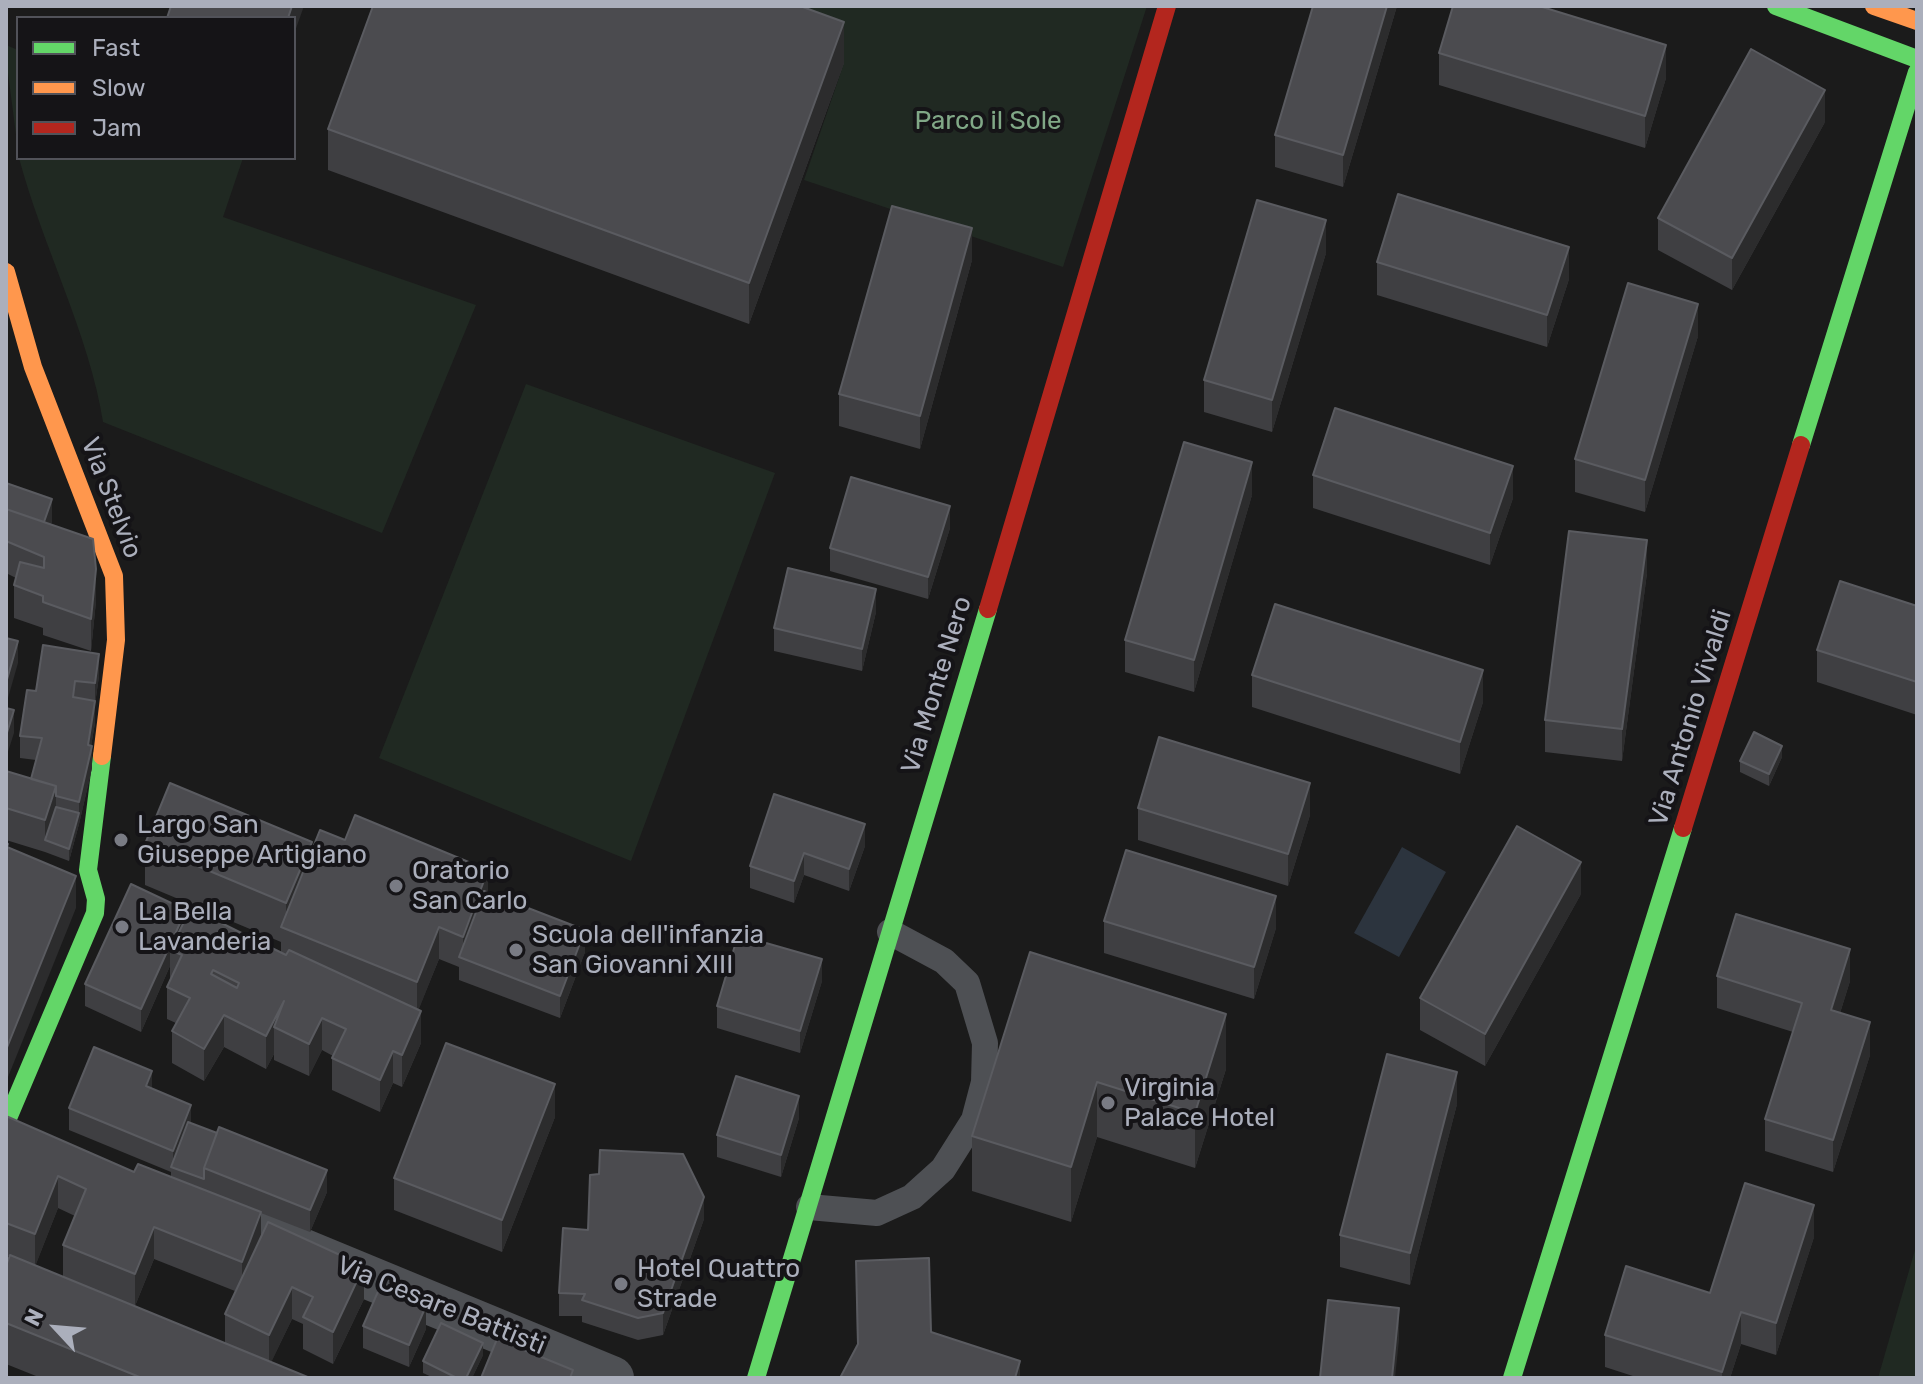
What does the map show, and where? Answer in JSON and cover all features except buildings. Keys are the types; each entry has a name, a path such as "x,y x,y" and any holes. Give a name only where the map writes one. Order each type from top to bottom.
{"street":[{"name":"Via Monte Nero","path":"756,1378 1167,6"},
{"path":"1776,6 1917,59"},
{"path":"1874,6 1917,21"},
{"name":"Via Antonio Vivaldi","path":"1512,1378 1917,72"},
{"name":"Via Stelvio","path":"6,272 33,367 114,576 116,640 88,870 95,892 95,913 6,1122"},
{"path":"45,873 95,892"},
{"path":"6,1122 17,1133 46,1145"},
{"name":"Via Cesare Battisti","path":"162,1192 612,1378"}],"lane":[{"path":"809,1207 877,1213 912,1197 943,1169 974,1120 984,1082 985,1043 967,983 944,961 890,932"}],"green space":[{"name":"Parco il Sole","path":"688,6 1147,6 1063,267 804,180 844,63"},
{"path":"6,45 16,49 16,135"},
{"path":"20,160 242,160 223,217 476,305 382,533 103,422 88,357"},
{"path":"526,384 775,473 631,861 379,758"},
{"path":"1917,1243 1917,1378 1878,1378"}],"shaded area":[{"path":"1402,847 1446,872 1399,957 1354,933"}],"traffic: fast":[{"path":"1776,6 1917,59"},
{"path":"1801,445 1917,72"},
{"path":"756,1378 988,609"},
{"path":"6,1123 95,913 96,899 88,870 102,756"},
{"path":"1512,1378 1683,828"}],"traffic: slow":[{"path":"1874,6 1917,21"},
{"path":"6,272 33,367 114,576 116,640 102,756"}],"traffic: jam":[{"path":"988,609 1167,6"},
{"path":"1683,828 1801,445"}],"place":[{"name":"Largo San Giuseppe Artigiano","path":"121,840"},
{"name":"Oratorio San Carlo","path":"396,886"},
{"name":"La Bella Lavanderia","path":"122,927"},
{"name":"Scuola dell'infanzia San Giovanni XIII","path":"516,950"},
{"name":"Virginia Palace Hotel","path":"1108,1103"},
{"name":"Hotel Quattro Strade","path":"621,1284"}]}
